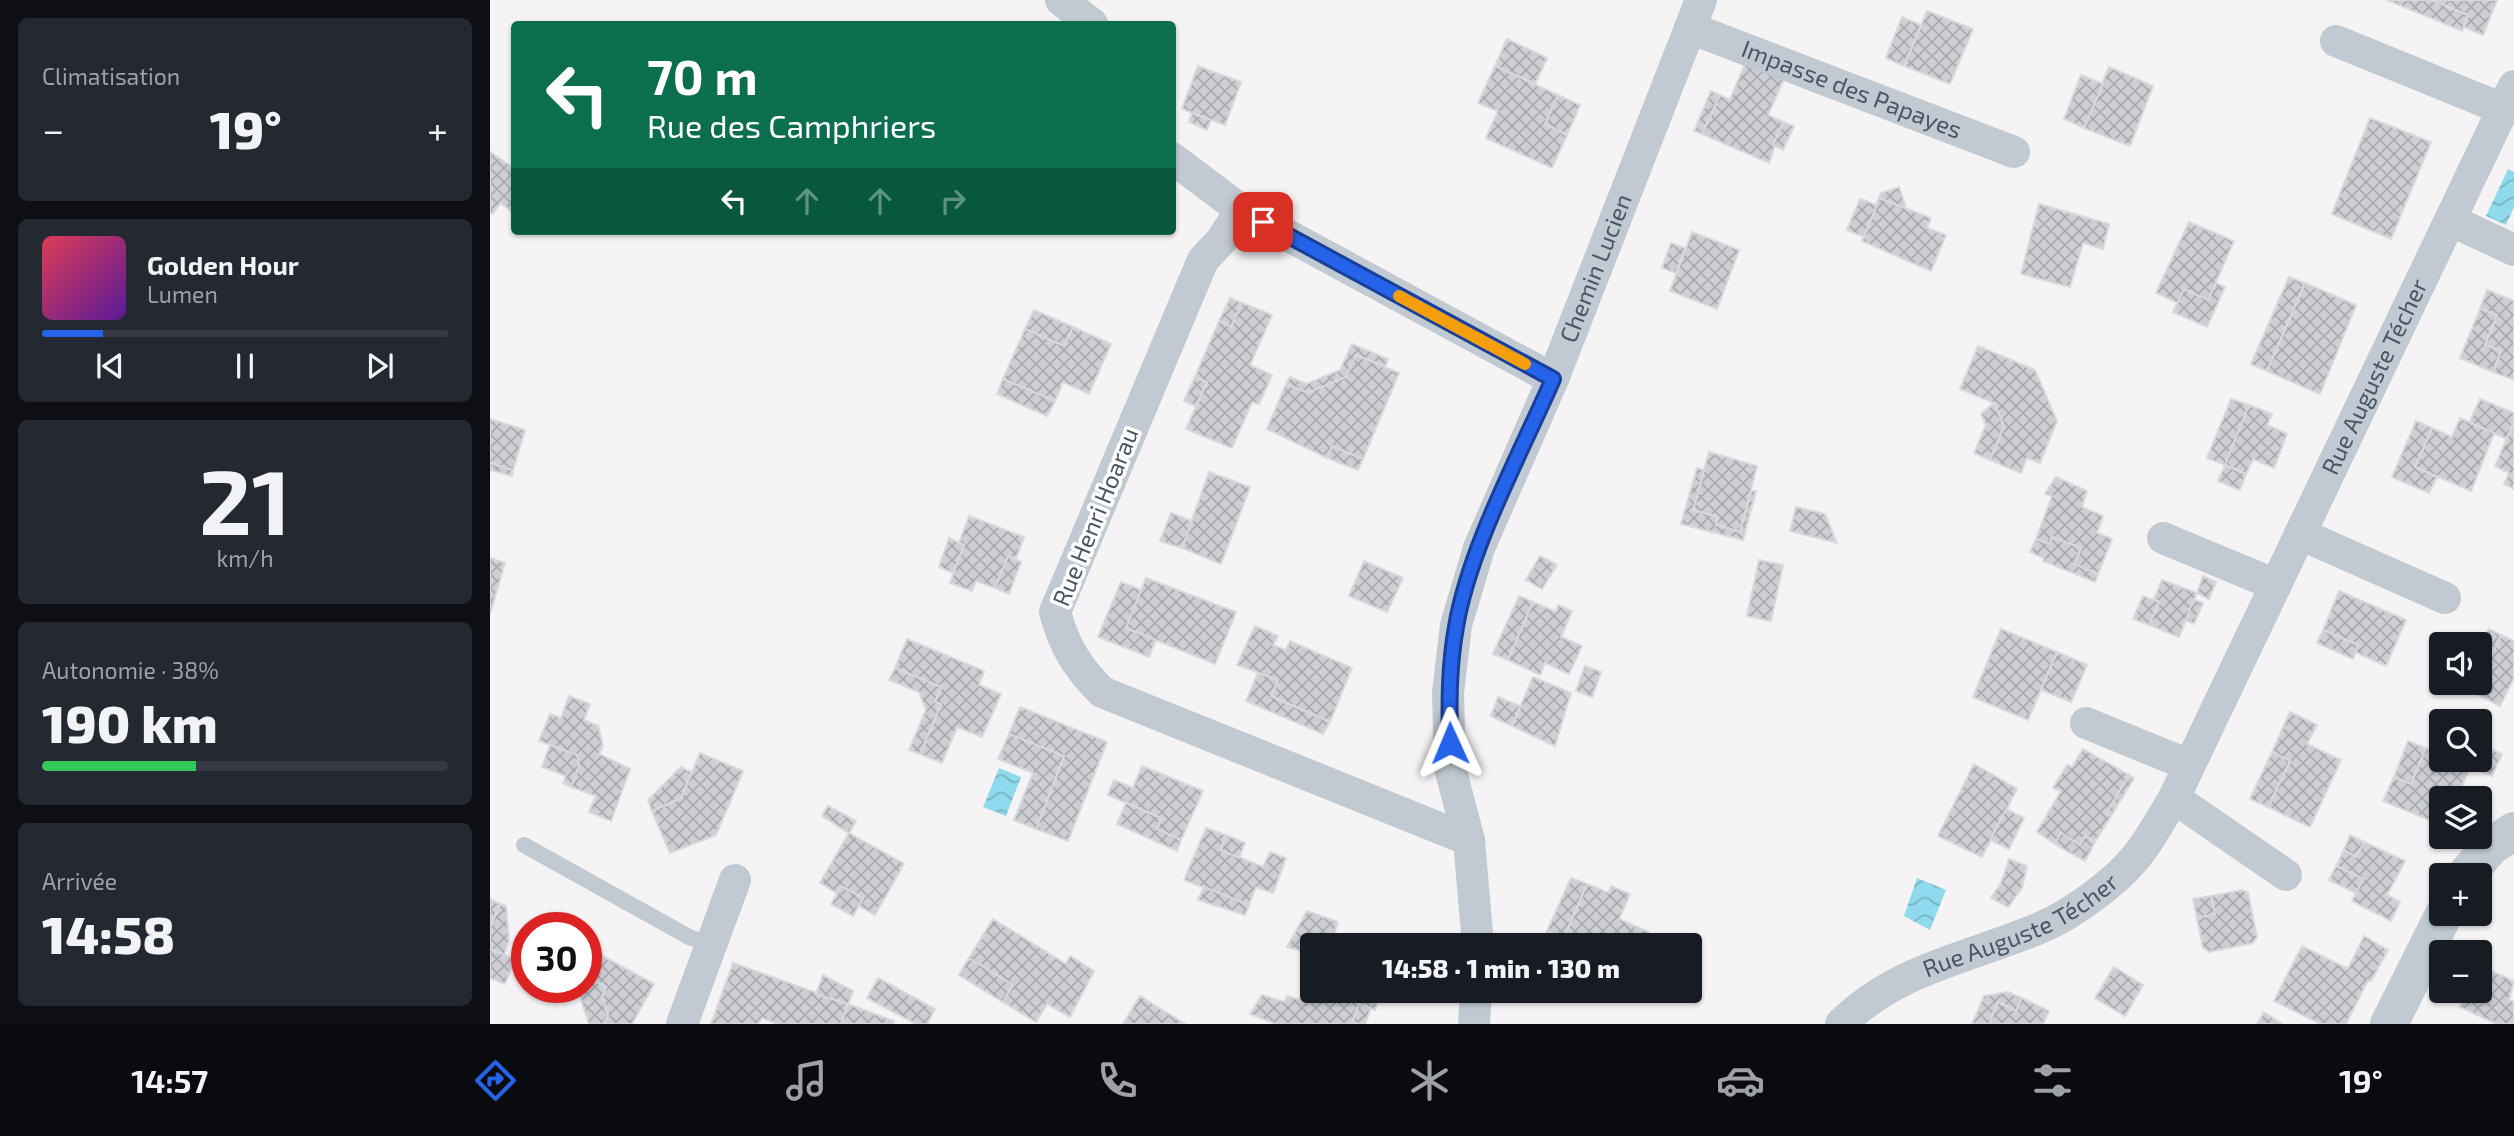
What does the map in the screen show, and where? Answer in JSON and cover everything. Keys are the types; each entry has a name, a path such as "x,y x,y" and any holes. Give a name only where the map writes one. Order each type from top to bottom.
{"street":[{"path":"1060,0 1088,21"},
{"name":"Impasse des Papayes","path":"1695,14 2014,152"},
{"name":"Chemin Lucien","path":"1477,933 1468,840 1450,768 1448,693 1456,625 1479,548 1553,379 1695,14"},
{"name":"Rue Auguste Técher","path":"1841,1024 1864,1001 1910,974 2044,927 2096,893 2136,858 2174,798 2508,97 2336,41"},
{"path":"1176,161 1241,210 1553,379"},
{"name":"Rue Henri Hoarau","path":"1241,210 1221,241 1203,260 1055,612 1063,643 1080,671 1102,692 1468,840"},
{"path":"2450,219 2514,250"},
{"path":"2300,534 2445,598"},
{"path":"2163,538 2276,585"},
{"path":"2086,723 2189,765"},
{"path":"2174,798 2286,874"},
{"path":"2476,863 2491,846 2514,831"},
{"path":"682,1024 735,880"},
{"path":"2389,1024 2438,926"},
{"path":"1474,1024 1475,1003"}],"lane":[{"path":"524,845 690,937 711,945"}],"water":[{"path":"2508,169 2514,172 2514,207 2506,225 2486,216"},
{"path":"999,768 1021,777 1006,816 983,807"},
{"path":"1917,878 1946,890 1930,930 1904,916"}],"building":[{"path":"2387,0 2432,0 2468,15 2462,31"},
{"path":"2432,0 2497,0 2483,35 2464,27 2468,15"},
{"path":"1927,11 1973,29 1950,84 1904,66"},
{"path":"1902,17 1921,25 1904,66 1886,58"},
{"path":"1507,39 1547,58 1535,84 1495,66"},
{"path":"1745,64 1784,79 1768,115 1783,122 1769,163 1702,134 1720,95 1730,100"},
{"path":"1198,66 1241,82 1225,125 1182,109"},
{"path":"1495,66 1558,95 1545,124 1567,135 1552,168 1486,138 1498,111 1478,103"},
{"path":"2109,67 2153,86 2130,146 2084,128"},
{"path":"2081,75 2103,84 2084,128 2064,119"},
{"path":"1711,91 1720,95 1702,134 1694,131"},
{"path":"1558,95 1580,105 1567,135 1545,124"},
{"path":"1192,113 1211,120 1207,130 1189,122"},
{"path":"2370,118 2431,142 2391,239 2332,214"},
{"path":"1783,122 1794,126 1783,150 1773,145"},
{"path":"490,152 511,166 511,211 500,203 493,214 490,212"},
{"path":"1899,187 1904,208 1879,198 1881,193"},
{"path":"1879,198 1931,218 1927,228 1946,235 1931,271 1862,241"},
{"path":"1860,199 1877,205 1864,237 1847,230"},
{"path":"2039,204 2109,224 2103,249 2083,243 2070,287 2021,274"},
{"path":"2189,222 2234,241 2208,300 2184,289 2178,303 2156,293"},
{"path":"1692,232 1739,250 1717,309 1670,291"},
{"path":"1671,243 1685,248 1676,273 1662,268"},
{"path":"2289,277 2305,283 2267,371 2251,364"},
{"path":"2216,283 2225,287 2207,327 2173,312 2184,289 2208,300"},
{"path":"2305,283 2356,305 2320,394 2267,371"},
{"path":"2487,290 2514,301 2514,380 2493,372 2501,351 2485,345 2497,315 2480,309"},
{"path":"1230,298 1242,303 1231,327 1219,321"},
{"path":"1242,303 1272,315 1250,365 1272,375 1259,404 1252,402 1232,448 1186,429 1207,382 1195,377 1219,321 1231,327"},
{"path":"2480,309 2497,315 2485,345 2501,351 2493,372 2460,358"},
{"path":"1034,310 1073,327 1064,346 1025,329"},
{"path":"1073,327 1111,344 1089,394 1063,382 1055,401 1003,379 1025,329 1064,346"},
{"path":"1352,344 1388,359 1385,366 1356,355 1346,377 1308,393 1286,384 1290,377 1307,384 1340,370"},
{"path":"1978,346 2035,370 2057,421 2040,463 2027,458 2021,473 1990,460 2004,426 1994,403 1960,389"},
{"path":"1356,355 1399,373 1363,459 1332,446 1327,458 1267,429 1286,384 1308,393 1346,377"},
{"path":"1195,377 1207,382 1196,406 1184,401"},
{"path":"1003,379 1055,401 1047,416 997,394"},
{"path":"2231,399 2249,405 2225,465 2207,458"},
{"path":"2480,399 2514,413 2514,422 2507,439 2469,423"},
{"path":"1994,403 2004,426 1990,460 1974,453 1986,425 1981,414"},
{"path":"2249,405 2272,414 2267,425 2287,434 2274,468 2253,459 2246,474 2225,465"},
{"path":"2460,418 2494,433 2471,491 2415,467 2432,428 2452,437"},
{"path":"490,419 525,430 513,470 490,463"},
{"path":"2416,421 2432,428 2415,467 2437,477 2429,493 2392,477"},
{"path":"2514,422 2514,489 2504,484 2509,473 2495,466"},
{"path":"1332,446 1363,459 1358,470 1327,458"},
{"path":"1709,452 1757,466 1740,532 1716,525 1718,517 1693,510"},
{"path":"490,463 513,470 512,476 490,470"},
{"path":"2225,465 2246,474 2240,490 2218,481"},
{"path":"1697,468 1704,470 1693,510 1718,517 1716,525 1740,532 1751,491 1756,491 1743,540 1681,524"},
{"path":"1209,472 1250,487 1221,564 1182,548"},
{"path":"2056,477 2087,491 2082,507 2103,516 2097,533 2112,539 2098,574 2074,564 2081,548 2052,537 2050,544 2036,539 2052,496 2045,494"},
{"path":"1796,507 1825,514 1837,543 1790,531"},
{"path":"1171,513 1192,521 1182,548 1160,541"},
{"path":"969,516 1024,537 1016,559 1008,556 995,588 976,581 972,591 950,583 964,545 959,543"},
{"path":"2052,537 2081,548 2074,564 2098,574 2095,582 2043,561 2044,558 2030,552 2036,539 2050,544"},
{"path":"949,538 964,545 953,573 939,567"},
{"path":"1008,556 1021,562 1009,594 995,588"},
{"path":"1540,556 1557,565 1542,589 1526,580"},
{"path":"490,558 505,563 490,614"},
{"path":"1759,560 1783,565 1771,621 1747,616"},
{"path":"1364,561 1403,578 1387,612 1349,596"},
{"path":"2203,576 2216,582 2209,599 2197,593"},
{"path":"1146,578 1236,612 1215,664 1126,628"},
{"path":"2162,580 2197,593 2179,637 2149,625 2159,602 2154,599"},
{"path":"1121,582 1141,590 1126,628 1156,640 1149,657 1098,637"},
{"path":"2339,591 2406,620 2386,666 2355,652 2358,645 2323,630"},
{"path":"1519,596 1533,602 1508,660 1493,654"},
{"path":"2143,596 2159,602 2149,625 2133,619"},
{"path":"2193,599 2203,603 2194,624 2186,620"},
{"path":"1533,602 1556,612 1558,605 1572,611 1561,637 1582,646 1569,674 1545,663 1540,675 1508,660"},
{"path":"1255,626 1278,636 1273,645 1286,650 1290,641 1352,668 1330,722 1271,696 1278,680 1237,665"},
{"path":"2001,629 2057,652 2028,720 1973,697"},
{"path":"2489,629 2501,635 2492,655 2492,632 2488,632"},
{"path":"2323,630 2358,645 2353,659 2317,643"},
{"path":"2501,635 2514,641 2514,678 2500,706 2478,695 2492,695 2492,655"},
{"path":"907,639 984,671 979,685 1001,694 982,737 957,727 942,763 920,754 941,704 935,702 941,687 895,668"},
{"path":"2057,652 2087,665 2071,702 2041,690"},
{"path":"1585,666 1601,672 1592,697 1576,691"},
{"path":"895,668 941,687 935,702 941,704 920,754 909,750 926,710 919,692 889,680"},
{"path":"1258,673 1278,680 1271,696 1330,722 1323,734 1246,701"},
{"path":"1533,677 1571,693 1555,746 1512,726"},
{"path":"569,696 590,704 584,720 598,726 603,746 599,754 630,769 611,821 589,812 596,796 571,787 579,765 577,755 539,741 550,714 561,718"},
{"path":"1498,697 1520,706 1512,726 1491,716"},
{"path":"1020,707 1107,742 1068,841 1036,829 1064,756 1009,734"},
{"path":"2290,712 2317,725 2307,744 2341,760 2310,827 2268,807 2290,761 2272,752"},
{"path":"1009,734 1064,756 1036,829 1014,820 1033,773 998,759"},
{"path":"2408,741 2426,748 2411,784 2394,777"},
{"path":"550,745 577,755 579,765 571,787 563,783 566,776 542,767"},
{"path":"2426,748 2429,749 2429,772 2468,772 2462,786 2429,786 2429,820 2383,801 2394,777 2411,784"},
{"path":"2083,749 2129,775 2106,814 2111,816 2095,842 2085,836 2080,845 2061,833 2055,844 2037,832 2061,791 2053,788 2067,765 2072,767"},
{"path":"2492,749 2502,754 2492,776 2482,772 2492,772"},
{"path":"2272,752 2290,761 2268,807 2250,799"},
{"path":"700,753 743,771 716,835 670,853 652,811 681,798"},
{"path":"1974,764 2017,789 1982,857 1938,836"},
{"path":"1142,766 1203,791 1181,840 1157,829 1161,818 1108,795 1114,780 1133,788"},
{"path":"681,767 691,772 681,798 652,811 648,800"},
{"path":"2129,775 2134,778 2111,816 2106,814"},
{"path":"1126,803 1161,818 1157,829 1181,840 1177,851 1117,824"},
{"path":"828,806 856,821 849,833 822,816"},
{"path":"2006,809 2024,818 2009,849 1990,840"},
{"path":"1206,828 1226,835 1221,850 1263,867 1270,852 1286,858 1273,893 1256,887 1249,905 1184,880"},
{"path":"849,833 904,864 875,915 859,906 863,898 841,886 837,893 820,883"},
{"path":"2061,833 2080,845 2085,836 2095,842 2085,861 2055,844"},
{"path":"1226,835 1245,843 1239,858 1221,850"},
{"path":"2350,835 2364,842 2356,857 2344,850"},
{"path":"2364,842 2405,861 2387,895 2400,902 2391,921 2352,901 2363,879 2336,866 2344,850 2356,857"},
{"path":"2009,859 2027,866 2022,888 2008,907 1991,898 2001,883"},
{"path":"2336,866 2363,879 2356,893 2329,880"},
{"path":"1571,878 1587,884 1566,933 1547,931"},
{"path":"1587,884 1609,893 1611,886 1630,894 1619,919 1649,932 1649,933 1566,933"},
{"path":"841,886 863,898 853,916 831,904"},
{"path":"1204,887 1249,905 1245,915 1198,900"},
{"path":"2242,890 2248,893 2257,937 2253,943 2209,952 2203,948 2197,918 2215,914 2211,896"},
{"path":"2211,896 2215,914 2197,918 2193,899"},
{"path":"490,899 500,904 490,928"},
{"path":"500,904 506,906 509,941 504,955 490,949 490,928"},
{"path":"1307,911 1338,922 1334,933 1300,933 1300,950 1287,947"},
{"path":"993,919 1066,964 1070,956 1094,971 1070,1017 1047,1004 1036,1022 1003,1002 1013,985 969,958"},
{"path":"2364,936 2388,950 2371,981 2368,980 2346,1024 2321,1024 2274,1001 2302,946 2348,969"},
{"path":"490,949 511,957 511,969 505,984 490,978"},
{"path":"602,956 654,984 632,1024 603,1024 608,1016 602,996 606,987 602,985"},
{"path":"969,958 1013,985 1003,1002 959,975"},
{"path":"733,963 848,1004 841,1024 778,1024 762,1018 758,1024 711,1024"},
{"path":"2114,967 2143,985 2125,1016 2095,998"},
{"path":"2492,971 2514,981 2509,1000 2514,1002 2514,1024 2497,1024 2460,1007 2462,1003 2492,1003"},
{"path":"823,975 853,991 848,1004 816,994"},
{"path":"878,978 935,1009 927,1024 916,1024 867,998"},
{"path":"2008,992 2022,998 2016,1011 1998,1002 1989,1024 1972,1024 1984,996"},
{"path":"1262,995 1285,1002 1287,996 1300,1000 1300,1003 1377,1003 1375,1010 1359,1004 1352,1023 1356,1024 1276,1024 1250,1014"},
{"path":"602,996 608,1016 603,1024 589,1024 582,1003 602,1003"},
{"path":"1140,996 1185,1024 1123,1024"},
{"path":"2022,998 2049,1011 2043,1024 1989,1024 1998,1002 2016,1011"},
{"path":"848,1004 894,1021 893,1024 841,1024"},
{"path":"1359,1004 1371,1008 1365,1024 1352,1023"},
{"path":"2264,1012 2282,1024 2257,1024"}],"slow traffic":[{"path":"1399,296 1525,364"}],"route":[{"path":"1263,222 1553,379 1479,548 1456,625 1448,693 1450,743"}]}
